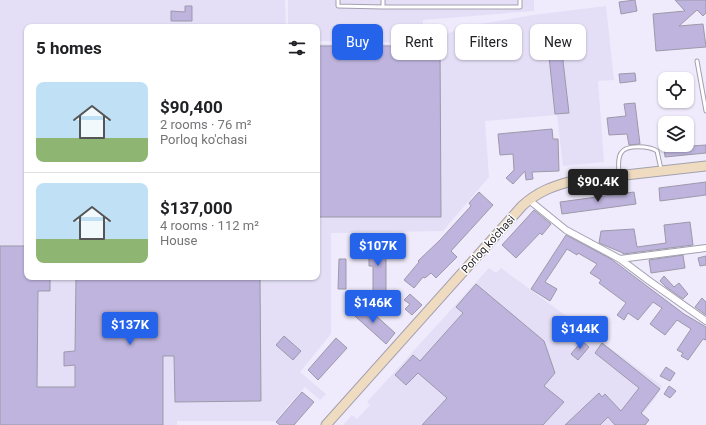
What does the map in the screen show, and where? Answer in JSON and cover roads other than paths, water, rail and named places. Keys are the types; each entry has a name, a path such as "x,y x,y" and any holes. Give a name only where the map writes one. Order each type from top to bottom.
{"main road":[{"name":"Porloq ko'chasi","path":"326,425 529,200 540,192 558,184 579,180 706,166"}],"street":[{"path":"529,200 566,230 620,259 706,321"},
{"path":"620,259 706,248"}],"lane":[{"path":"338,0 338,6 383,7 520,7 520,0"},
{"path":"383,0 383,7"},
{"path":"697,61 706,111"},
{"path":"619,175 620,153 626,148 649,147 657,150 661,171"}]}
